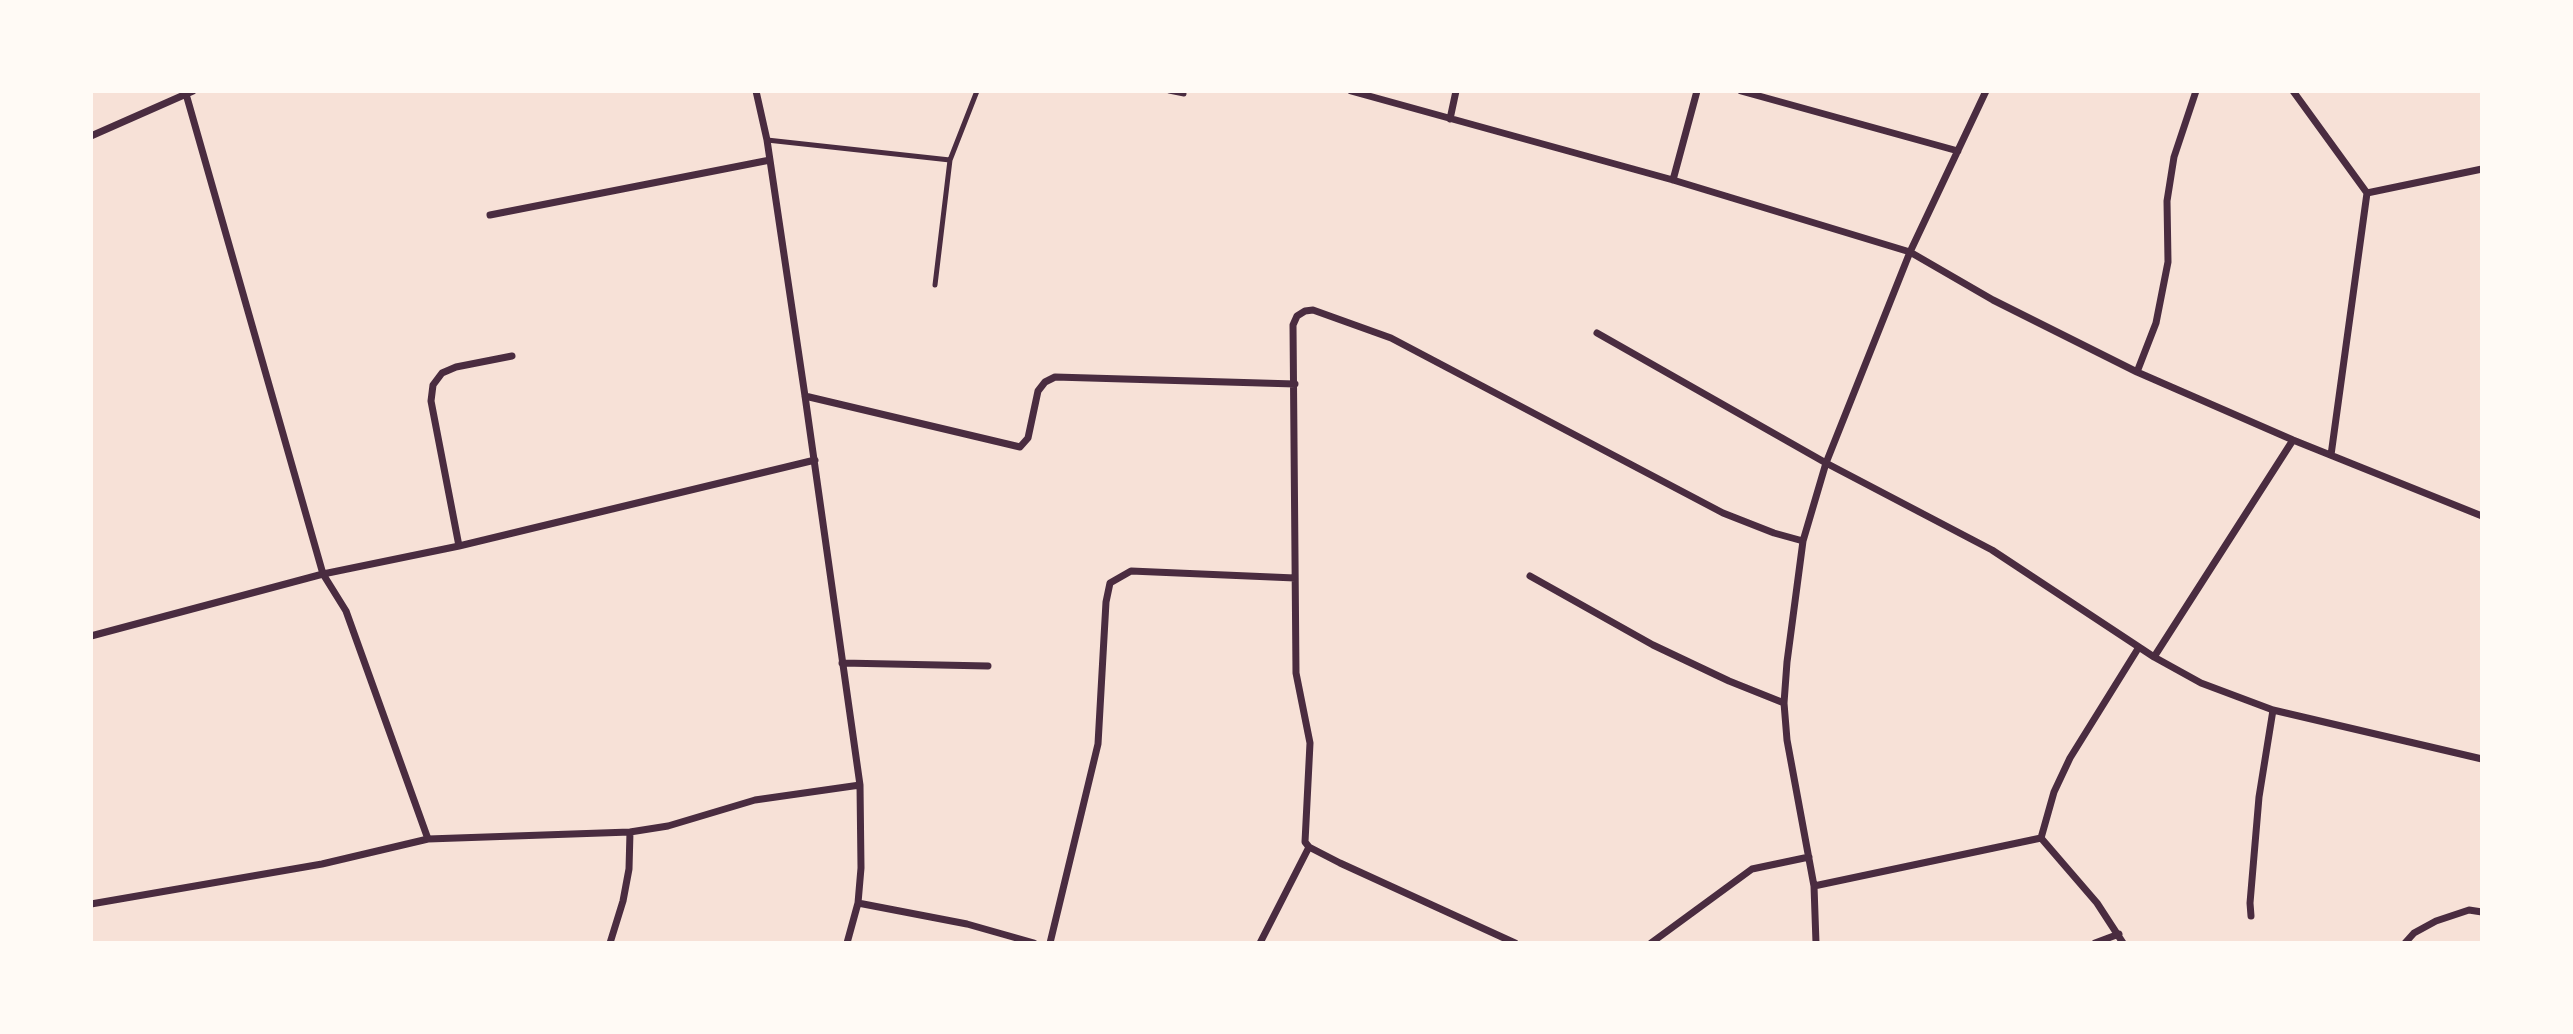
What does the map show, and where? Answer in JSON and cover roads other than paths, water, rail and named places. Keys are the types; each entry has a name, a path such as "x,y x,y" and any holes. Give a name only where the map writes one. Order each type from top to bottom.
{"street":[{"path":"756,91 767,140 815,460 860,785 861,868 858,903 846,943"},
{"path":"1350,91 1673,180 1910,252 1993,300 2137,372 2293,440 2482,516"},
{"path":"1450,119 1456,91"},
{"path":"1673,180 1698,91"},
{"path":"1741,91 1958,151"},
{"path":"1816,943 1814,886 1787,740 1784,703 1803,541 1826,463 1910,252 1986,91"},
{"path":"2137,372 2156,323 2168,262 2168,201 2174,157 2196,91"},
{"path":"2293,91 2367,193 2331,455"},
{"path":"91,136 190,93 323,574 346,611 428,839"},
{"path":"490,215 770,160"},
{"path":"2367,193 2482,169"},
{"path":"1515,943 1309,847 1305,842 1310,743 1296,673 1293,325 1297,316 1313,310 1391,338 1723,513 1803,541"},
{"path":"1597,333 1826,463 1992,550 2139,648 2201,682 2273,710 2482,760"},
{"path":"459,546 430,401 433,385 442,373 456,367 512,356"},
{"path":"805,396 1020,447 1028,439 1038,391 1045,382 1055,377 1295,384"},
{"path":"2154,657 2293,440"},
{"path":"91,636 323,574 459,546 815,460"},
{"path":"1050,943 1098,744 1106,602 1110,583 1130,571 1296,578"},
{"path":"1530,576 1653,645 1729,681 1784,703"},
{"path":"2041,838 2054,792 2070,758 2139,648"},
{"path":"842,663 988,666"},
{"path":"2251,916 2259,797 2273,710"},
{"path":"91,904 322,864 428,839 630,832 668,826 755,800 860,785"},
{"path":"610,943 623,901 629,869 630,832"},
{"path":"1814,886 2041,838"},
{"path":"2041,838 2097,903 2123,943"},
{"path":"1260,943 1309,847"},
{"path":"1651,943 1752,869 1809,857"},
{"path":"858,903 967,924 1034,943"},
{"path":"2404,943 2414,933 2436,921 2469,911 2482,912"},
{"path":"2095,943 2119,934"}],"lane":[{"path":"935,285 950,160 977,91"},
{"path":"1169,91 1184,94"},
{"path":"767,140 950,160"}]}
